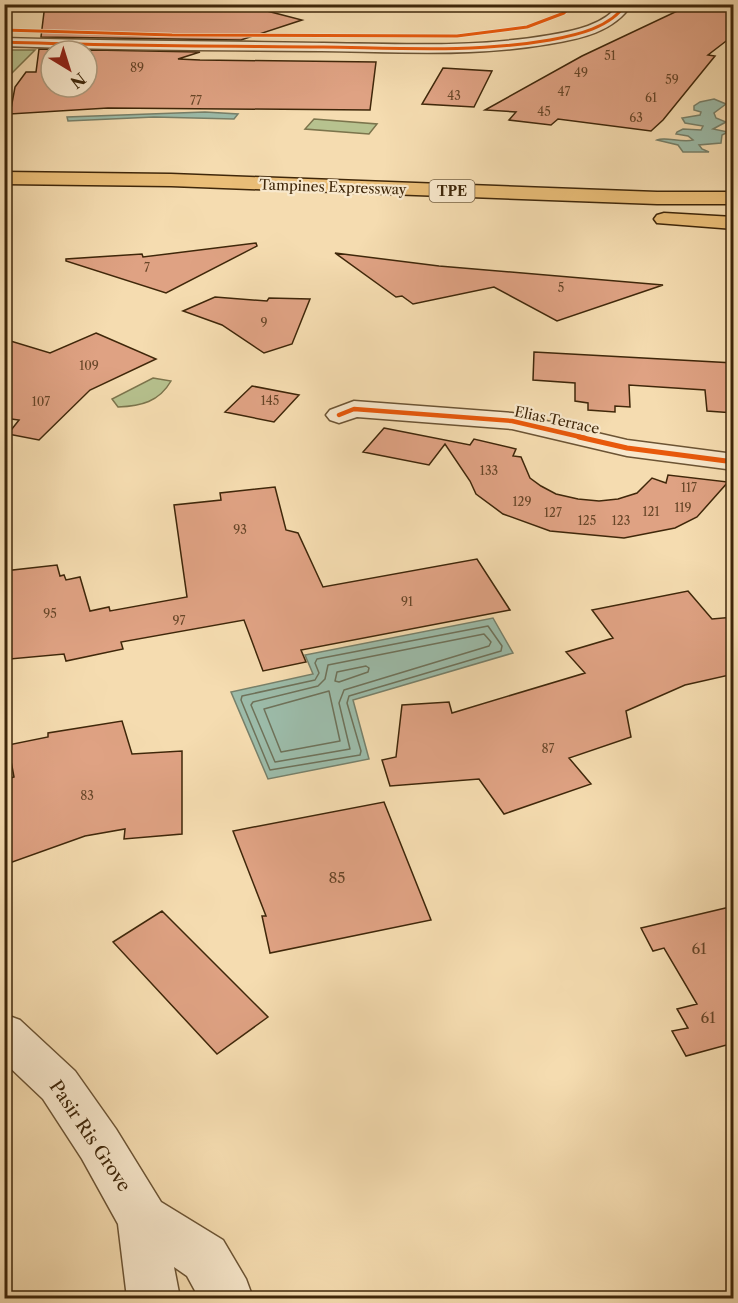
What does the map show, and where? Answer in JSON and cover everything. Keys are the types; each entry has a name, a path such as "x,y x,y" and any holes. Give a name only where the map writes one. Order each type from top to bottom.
{"highway":[{"path":"4,170 171,180"},
{"name":"Tampines Expressway","path":"4,178 171,180 657,198 734,198"},
{"path":"4,196 40,197"},
{"name":"TPE","path":"482,211 441,209 734,216"},
{"path":"650,219 734,223"}],"street":[{"path":"4,42 158,46 473,48 539,41 575,34 597,27 615,17 626,4"},
{"path":"4,36 169,41 439,43 529,34 565,26 588,13"},
{"name":"Elias Terrace","path":"339,415 354,409 512,421 627,448 734,462"},
{"name":"Pasir Ris Grove","path":"4,1033 59,1085 99,1144 143,1219 151,1293 154,1299"},
{"name":"Pasir Ris Grove","path":"143,1219 205,1258 227,1299"}],"green space":[{"path":"5,50 35,50 5,80"},
{"path":"314,119 377,124 369,134 305,129"},
{"path":"153,378 171,381 161,394 149,402 118,407 112,399"}],"water":[{"path":"714,99 726,104 714,113 716,118 726,122 713,129 728,132 722,135 721,143 699,145 709,152 683,152 678,145 657,140 693,140 688,136 676,134 683,129 701,130 703,126 685,123 682,118 700,115 701,112 694,110 694,106"},
{"path":"205,112 238,114 234,119 154,117 68,121 67,117"},
{"path":"493,618 513,653 353,700 369,759 268,779 231,692 313,674 305,655"}],"building":[{"path":"45,4 240,4 302,20 241,40 41,37"},
{"path":"692,4 734,6 734,35 708,55 715,56 663,120 651,131 558,119 551,125 509,120 516,112 485,110 582,56"},
{"path":"39,49 39,99 99,99 99,50 200,52 178,59 200,60 376,62 370,110 108,108 10,114 15,87 26,72 36,72"},
{"path":"443,68 492,71 474,107 422,104"},
{"path":"256,243 257,246 166,293 66,261 66,259 142,254 143,257"},
{"path":"335,253 439,266 663,285 557,321 494,287 413,304 402,296 396,297"},
{"path":"215,297 267,301 269,298 310,299 292,344 264,353 222,325 183,311"},
{"path":"96,333 156,359 90,390 39,440 8,434 19,420 4,418 4,339 50,353"},
{"path":"534,352 734,363 734,413 707,411 705,390 629,385 630,407 615,406 615,412 588,410 588,403 575,401 575,383 533,380"},
{"path":"252,386 299,395 274,422 225,412"},
{"path":"384,428 470,445 474,439 516,449 513,456 521,457 530,478 556,494 578,499 599,501 618,499 637,493 652,478 666,483 668,475 728,482 697,517 675,528 624,538 550,531 503,514 476,494 445,444 429,465 363,452"},
{"path":"275,487 286,530 298,533 323,587 477,559 510,610 301,650 306,662 263,671 244,620 121,642 123,649 66,661 64,654 10,659 4,630 4,571 57,565 60,576 64,575 66,580 80,577 90,611 109,607 110,611 187,597 174,505 221,500 220,493"},
{"path":"688,591 712,619 734,617 734,674 685,685 626,711 631,737 569,758 591,784 504,814 479,779 390,786 382,760 396,757 402,705 449,702 452,713 585,673 566,652 613,638 592,610"},
{"path":"122,721 132,754 182,751 182,834 124,839 125,829 85,836 4,865 4,780 14,777 8,745 48,737 48,733"},
{"path":"384,802 431,920 270,953 262,916 266,916 233,831"},
{"path":"734,906 734,1043 686,1056 672,1031 688,1028 677,1009 697,1004 664,948 653,951 641,928"},
{"path":"162,911 268,1017 217,1054 113,942"}],"cycle path":[{"path":"4,30 172,35 457,36 527,27 564,13 574,4"},
{"path":"4,42 408,49 493,47 549,40 580,33 613,18 626,4"},
{"path":"339,415 354,409 512,421 627,448 734,462"}]}
